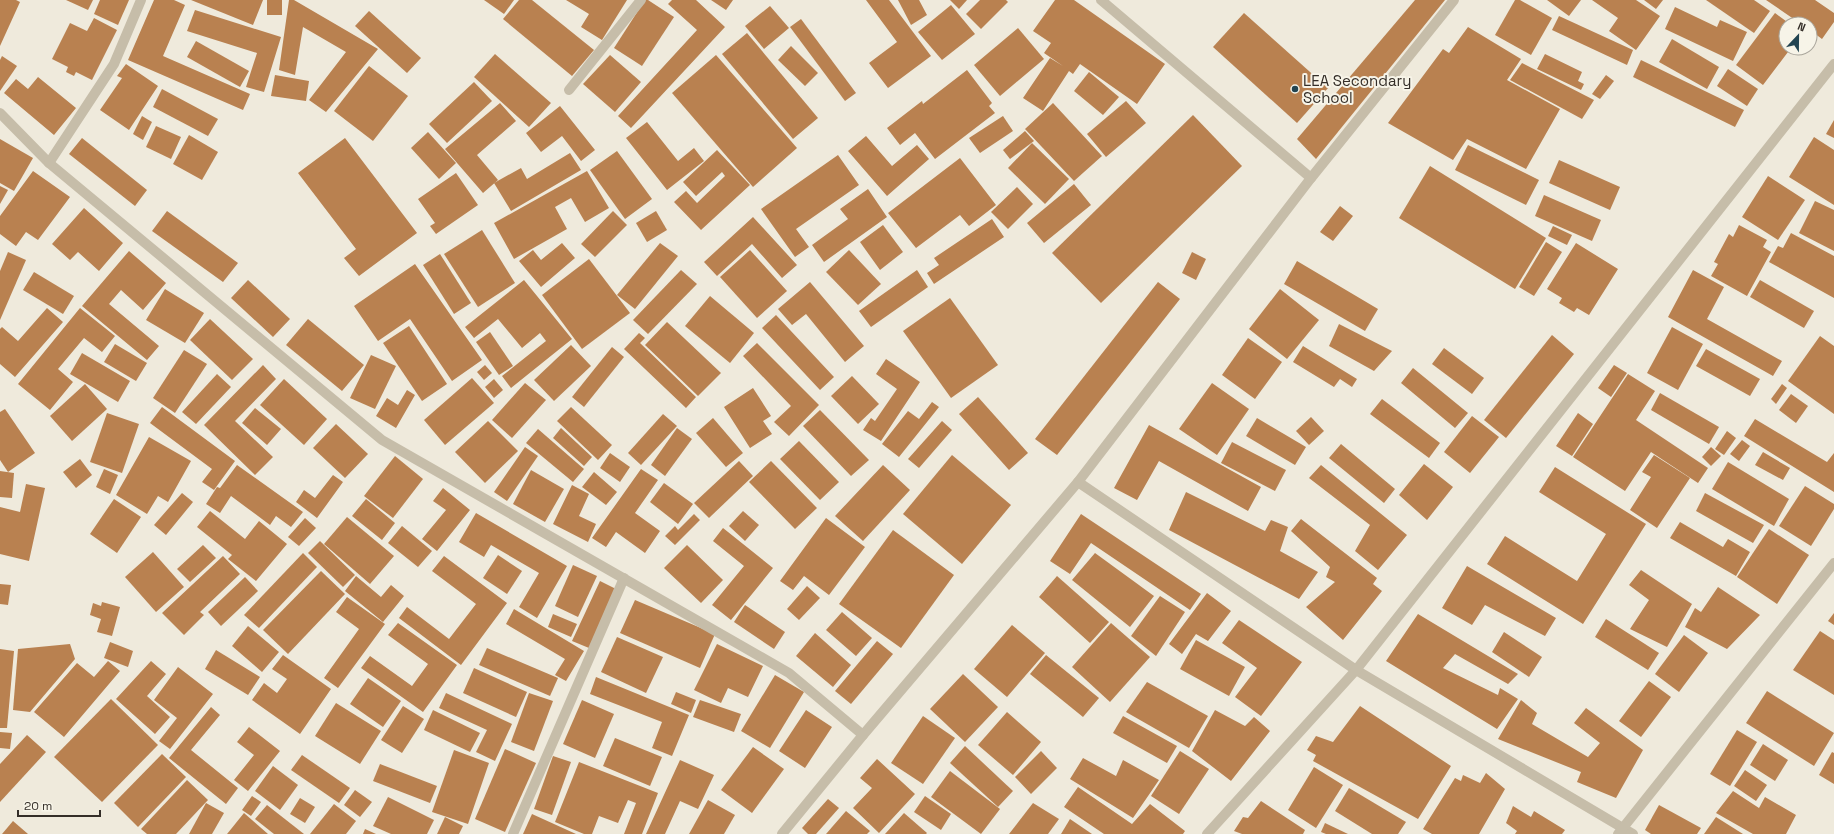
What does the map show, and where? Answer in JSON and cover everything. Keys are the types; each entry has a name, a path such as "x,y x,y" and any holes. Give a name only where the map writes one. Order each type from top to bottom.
{"street":[{"path":"49,163 114,64 141,0"},
{"path":"569,90 641,0"},
{"path":"1101,0 1311,178"},
{"path":"782,834 863,735 1078,482 1311,178 1454,0"},
{"path":"1208,834 1356,670 1834,64"},
{"path":"0,113 49,163 382,440 788,672 863,735"},
{"path":"1078,482 1356,670 1620,831 1633,834"},
{"path":"1620,831 1834,563"},
{"path":"513,834 624,578"}],"building":[{"path":"0,0 16,0 20,2 0,46"},
{"path":"66,0 93,0 88,10"},
{"path":"100,0 129,0 118,25 94,14"},
{"path":"154,0 174,0 185,5 163,56 250,94 243,110 128,60"},
{"path":"191,0 263,0 253,25"},
{"path":"267,0 282,0 282,15 267,15"},
{"path":"289,0 294,0 378,49 326,112 309,100 346,52 303,27 295,75 279,70"},
{"path":"484,0 514,0 504,14"},
{"path":"519,0 532,0 594,50 572,76 503,19"},
{"path":"566,0 627,0 602,40 581,27 589,14"},
{"path":"645,0 648,0 674,17 642,66 614,48"},
{"path":"672,0 696,0 725,27 631,128 618,116 697,30 668,4"},
{"path":"711,0 733,0 726,10"},
{"path":"866,0 889,0 931,56 888,88 869,63 897,42"},
{"path":"898,0 919,0 927,15 911,25"},
{"path":"950,0 967,0 959,9"},
{"path":"980,0 1006,0 1008,2 981,29 966,14"},
{"path":"1055,0 1074,0 1165,64 1137,104 1080,64 1073,74 1069,71 1043,111 1023,98 1050,58 1063,66 1044,53 1051,43 1033,31"},
{"path":"1415,0 1445,0 1316,159 1297,139"},
{"path":"1515,0 1520,0 1552,18 1531,55 1495,35"},
{"path":"1547,0 1581,0 1569,16"},
{"path":"1592,0 1636,0 1660,16 1636,50 1609,31 1618,18"},
{"path":"1644,0 1663,0 1656,9"},
{"path":"1706,0 1754,0 1770,11 1754,33"},
{"path":"1766,0 1815,0 1834,13 1834,22 1822,39 1818,36 1818,16 1789,16"},
{"path":"951,5 975,34 942,60 918,32"},
{"path":"770,6 789,28 764,49 745,26"},
{"path":"1675,7 1717,27 1720,20 1747,32 1733,61 1665,29"},
{"path":"195,10 281,37 264,92 246,87 257,53 187,31"},
{"path":"369,11 421,58 407,73 355,26"},
{"path":"1244,13 1328,88 1297,123 1213,47"},
{"path":"1775,13 1779,16 1778,56 1785,56 1763,85 1736,65"},
{"path":"1559,16 1633,50 1627,65 1552,30"},
{"path":"94,18 117,30 92,80 76,72 74,76 66,72 68,67 52,59 70,23 87,31"},
{"path":"801,19 856,93 845,101 790,27"},
{"path":"1468,27 1521,59 1507,80 1560,109 1526,169 1467,139 1453,160 1388,123 1443,49 1449,53"},
{"path":"1018,28 1044,59 1000,96 974,65"},
{"path":"747,33 818,118 793,139 722,54"},
{"path":"1672,39 1719,67 1707,89 1659,62"},
{"path":"196,41 249,71 240,87 187,57"},
{"path":"791,46 818,73 805,86 778,60"},
{"path":"495,54 551,103 529,127 474,77"},
{"path":"1545,54 1582,72 1578,81 1584,84 1581,90 1537,69"},
{"path":"610,55 641,82 615,112 583,84"},
{"path":"716,55 797,148 753,187 672,93"},
{"path":"2,56 17,66 0,91 0,60"},
{"path":"1641,60 1744,110 1735,127 1633,77"},
{"path":"1522,63 1594,100 1582,119 1510,80"},
{"path":"126,64 158,86 129,130 100,110 122,78 117,76"},
{"path":"369,66 408,96 373,141 334,111"},
{"path":"1728,69 1758,89 1747,106 1717,86"},
{"path":"967,70 992,103 989,106 995,113 935,159 915,133 900,145 887,128 922,101 923,104"},
{"path":"1089,72 1119,97 1103,115 1074,91"},
{"path":"275,75 309,81 306,101 271,96"},
{"path":"1606,75 1614,81 1600,99 1592,94"},
{"path":"38,77 76,108 54,135 4,93 16,79 28,89"},
{"path":"474,82 492,101 447,143 429,124"},
{"path":"162,89 218,119 208,136 153,107"},
{"path":"1126,101 1146,123 1106,157 1087,134"},
{"path":"500,103 516,121 477,155 498,180 483,193 445,149"},
{"path":"1053,103 1102,156 1074,181 1025,129"},
{"path":"560,106 595,150 581,161 562,136 541,152 526,133"},
{"path":"1193,115 1242,166 1101,303 1052,253"},
{"path":"142,116 152,122 143,140 133,134"},
{"path":"1003,116 1013,131 980,153 969,138"},
{"path":"1834,120 1834,138 1826,134"},
{"path":"647,122 678,161 694,148 704,161 667,190 626,138"},
{"path":"156,126 181,137 171,159 146,147"},
{"path":"1025,131 1034,141 1010,159 1003,150"},
{"path":"428,132 456,163 439,179 411,148"},
{"path":"189,135 218,152 202,180 173,164"},
{"path":"866,136 892,166 917,145 929,159 887,196 848,151"},
{"path":"1814,137 1834,150 1834,205 1789,177"},
{"path":"82,138 147,190 135,206 69,154"},
{"path":"345,138 417,233 359,276 344,258 356,249 298,173"},
{"path":"0,139 33,158 14,191 0,183"},
{"path":"1032,143 1069,179 1045,204 1008,168"},
{"path":"1468,145 1539,180 1526,205 1455,170"},
{"path":"717,150 750,185 701,230 674,202 686,191 697,203 725,176 722,172 696,196 683,182"},
{"path":"617,151 652,199 625,219 590,170"},
{"path":"570,153 581,170 511,211 494,183 521,168 527,179"},
{"path":"838,155 859,185 796,229 809,247 795,257 761,209"},
{"path":"960,158 996,205 969,226 960,215 916,248 888,213"},
{"path":"1559,160 1620,187 1610,210 1549,183"},
{"path":"1430,166 1546,238 1515,289 1399,218"},
{"path":"33,171 70,197 38,240 26,232 16,246 0,234 0,216"},
{"path":"587,171 609,208 585,222 571,198 555,207 567,229 514,259 494,223"},
{"path":"456,173 478,205 436,234 430,226 435,223 418,199"},
{"path":"1768,176 1805,200 1778,240 1742,217"},
{"path":"1074,184 1091,205 1044,243 1027,223"},
{"path":"0,186 8,190 0,204"},
{"path":"1017,187 1033,204 1008,229 991,212"},
{"path":"868,189 887,217 824,262 812,245 848,219 840,209"},
{"path":"1544,195 1601,220 1592,241 1535,216"},
{"path":"1815,201 1834,210 1834,251 1799,233"},
{"path":"1340,206 1353,216 1333,241 1320,232"},
{"path":"84,208 123,243 99,271 78,252 70,260 52,244"},
{"path":"167,211 238,263 223,282 152,231"},
{"path":"613,211 627,225 595,257 581,244"},
{"path":"656,211 667,230 647,242 636,223"},
{"path":"753,217 797,265 782,278 752,244 717,276 704,262"},
{"path":"992,219 1004,237 934,284 927,273 939,265 934,258"},
{"path":"883,225 903,252 880,270 860,242"},
{"path":"1739,225 1767,240 1763,247 1771,252 1747,296 1711,276 1718,264 1714,262 1729,234 1733,237"},
{"path":"1553,226 1572,235 1567,245 1548,236"},
{"path":"482,230 515,283 478,307 444,254"},
{"path":"1791,233 1834,256 1834,298 1769,262 1778,246 1783,248"},
{"path":"1546,242 1562,252 1534,296 1519,287"},
{"path":"562,243 575,258 541,287 519,261 533,250 541,260"},
{"path":"660,243 678,256 635,309 617,295"},
{"path":"1576,243 1618,269 1589,315 1577,308 1574,312 1559,303 1562,298 1547,289"},
{"path":"750,250 787,291 757,318 720,277"},
{"path":"849,250 881,284 858,305 826,272"},
{"path":"129,251 166,283 143,310 121,290 109,304 159,346 147,360 82,306"},
{"path":"8,252 26,260 0,320 0,271"},
{"path":"1192,252 1206,259 1196,280 1182,273"},
{"path":"440,254 471,303 454,314 423,265"},
{"path":"589,259 630,313 582,349 542,295"},
{"path":"1297,261 1378,309 1365,331 1284,284"},
{"path":"415,264 482,360 452,381 410,319 378,341 354,306"},
{"path":"681,270 697,284 648,334 633,320"},
{"path":"917,270 928,287 871,327 859,311"},
{"path":"1693,270 1724,287 1707,319 1782,361 1773,376 1668,317"},
{"path":"34,272 74,296 63,314 23,290"},
{"path":"248,280 290,319 273,337 231,298"},
{"path":"524,280 572,339 511,388 502,376 546,341 540,333 522,348 498,319 474,338 465,327"},
{"path":"1760,280 1814,311 1804,328 1750,297"},
{"path":"810,282 864,346 845,362 806,314 792,325 778,309"},
{"path":"1158,282 1180,299 1057,455 1035,439"},
{"path":"165,289 204,313 185,343 146,320"},
{"path":"1280,289 1319,320 1287,359 1249,329"},
{"path":"710,296 754,333 730,363 685,326"},
{"path":"950,298 998,365 951,398 903,331"},
{"path":"47,308 63,322 15,377 0,364 0,329 2,327 18,341"},
{"path":"80,308 115,336 102,352 84,338 58,369 73,382 50,410 18,384"},
{"path":"776,315 834,377 820,390 762,328"},
{"path":"210,319 253,359 232,380 190,340"},
{"path":"308,319 364,365 342,391 286,345"},
{"path":"667,322 721,373 698,396 645,345"},
{"path":"1339,324 1392,351 1374,371 1329,346"},
{"path":"409,326 447,384 422,401 383,343"},
{"path":"1672,327 1703,344 1678,390 1647,373"},
{"path":"490,332 513,366 499,375 476,342"},
{"path":"639,333 645,338 640,343 696,397 686,408 624,349"},
{"path":"1552,335 1574,354 1506,438 1484,420"},
{"path":"1820,336 1834,346 1834,414 1788,381"},
{"path":"1248,338 1282,362 1255,399 1222,375"},
{"path":"757,343 819,405 789,436 774,422 791,406 743,356"},
{"path":"115,344 147,363 136,381 104,362"},
{"path":"571,345 591,366 554,401 534,380"},
{"path":"1303,346 1357,379 1352,387 1340,379 1334,387 1293,362"},
{"path":"612,347 624,357 584,407 572,397"},
{"path":"1444,348 1484,378 1472,394 1432,364"},
{"path":"1706,349 1760,379 1750,396 1696,366"},
{"path":"184,350 207,364 175,413 153,398"},
{"path":"82,353 130,381 118,402 70,374"},
{"path":"371,355 396,366 375,409 350,398"},
{"path":"886,359 920,382 881,441 863,430 871,418 875,421 897,389 876,374"},
{"path":"263,365 276,379 235,421 273,457 255,475 204,425"},
{"path":"485,365 492,373 484,380 477,372"},
{"path":"1614,365 1627,373 1611,397 1598,388"},
{"path":"1413,368 1468,413 1455,428 1401,383"},
{"path":"217,374 231,387 196,424 182,412"},
{"path":"1628,374 1655,391 1636,420 1708,468 1698,483 1651,452 1625,491 1573,457"},
{"path":"852,376 879,404 858,424 831,396"},
{"path":"472,378 494,403 445,445 424,420"},
{"path":"284,379 327,419 304,445 260,405"},
{"path":"494,379 503,390 494,398 485,387"},
{"path":"525,383 546,400 512,438 492,420"},
{"path":"1212,383 1249,409 1217,455 1179,429"},
{"path":"85,384 107,409 72,441 50,416"},
{"path":"1782,384 1787,388 1776,404 1771,399"},
{"path":"753,388 771,416 763,421 772,434 750,448 724,407"},
{"path":"407,390 415,395 396,428 376,416 387,398 398,405"},
{"path":"1660,393 1719,427 1709,444 1651,410"},
{"path":"1791,394 1808,406 1796,423 1779,410"},
{"path":"978,397 1028,453 1009,470 959,414"},
{"path":"1382,399 1440,443 1429,458 1370,414"},
{"path":"932,402 939,407 899,457 882,444 908,411 919,419"},
{"path":"162,407 235,461 214,490 202,482 212,469 150,423"},
{"path":"571,407 612,445 598,460 557,421"},
{"path":"255,408 281,429 267,445 242,423"},
{"path":"5,409 35,453 8,472 0,460 0,412"},
{"path":"820,410 869,460 851,476 803,426"},
{"path":"107,413 139,424 122,473 90,462"},
{"path":"1578,413 1593,424 1572,456 1556,446"},
{"path":"663,414 677,426 641,465 628,453"},
{"path":"1472,416 1499,437 1470,473 1444,452"},
{"path":"1311,417 1324,431 1309,445 1296,431"},
{"path":"713,418 743,453 726,467 696,433"},
{"path":"1257,418 1306,447 1295,465 1246,436"},
{"path":"1755,419 1827,462 1834,453 1834,492 1744,436"},
{"path":"488,421 518,451 485,483 455,452"},
{"path":"942,421 952,430 919,468 908,459"},
{"path":"336,424 368,454 345,478 313,448"},
{"path":"1149,425 1261,487 1248,511 1159,461 1137,500 1114,488"},
{"path":"561,428 592,457 584,466 553,438"},
{"path":"677,428 692,439 665,476 651,465"},
{"path":"538,429 584,469 573,482 526,443"},
{"path":"1727,431 1736,438 1724,455 1715,449"},
{"path":"149,437 191,461 168,502 158,496 147,514 116,495"},
{"path":"1742,440 1750,446 1739,461 1730,454"},
{"path":"799,441 839,482 820,500 780,459"},
{"path":"1232,442 1286,470 1275,491 1221,463"},
{"path":"1341,444 1395,489 1384,503 1329,458"},
{"path":"525,447 538,456 507,501 494,492"},
{"path":"1711,447 1721,456 1711,466 1702,457"},
{"path":"1763,452 1790,468 1783,480 1755,465"},
{"path":"610,453 630,467 620,482 600,468"},
{"path":"952,455 1011,505 962,564 903,514"},
{"path":"1654,455 1690,478 1657,528 1630,510 1651,477 1642,472"},
{"path":"395,456 423,479 393,518 364,496"},
{"path":"80,459 92,475 76,488 63,472"},
{"path":"739,461 753,476 709,518 694,503"},
{"path":"771,461 817,508 795,529 749,482"},
{"path":"1728,462 1789,499 1774,526 1712,489"},
{"path":"1424,464 1453,487 1427,520 1399,495"},
{"path":"237,465 303,512 291,527 276,516 270,525 231,496 220,513 206,504 217,487 220,488"},
{"path":"883,465 910,490 863,541 835,516"},
{"path":"1321,465 1407,535 1378,570 1355,551 1370,525 1309,478"},
{"path":"1555,467 1646,524 1583,624 1487,564 1505,536 1577,581 1606,534 1539,492"},
{"path":"104,469 118,475 110,494 96,487"},
{"path":"641,469 658,480 635,513 660,531 645,553 616,532 606,547 592,538"},
{"path":"531,470 564,489 545,522 513,504"},
{"path":"0,471 14,473 12,498 0,497"},
{"path":"594,472 617,492 606,505 582,487"},
{"path":"333,475 343,482 317,518 296,502 304,490 315,498"},
{"path":"664,483 693,504 678,524 650,502"},
{"path":"26,484 45,488 29,561 0,554 0,507 20,512"},
{"path":"572,485 589,494 579,516 596,524 588,542 553,524"},
{"path":"1805,486 1834,504 1834,509 1811,546 1779,526"},
{"path":"443,488 470,510 437,551 422,539 446,510 433,501"},
{"path":"1186,492 1265,531 1271,520 1288,527 1280,551 1318,572 1299,599 1169,530"},
{"path":"182,493 193,502 166,535 154,525"},
{"path":"1705,493 1764,525 1753,543 1696,511"},
{"path":"114,499 141,517 117,553 90,534"},
{"path":"366,499 395,523 382,540 352,516"},
{"path":"210,511 245,539 259,521 287,544 256,581 228,559 232,555 197,527"},
{"path":"743,511 759,525 745,541 729,526"},
{"path":"476,513 567,566 537,618 519,607 539,573 491,545 484,557 459,542"},
{"path":"694,514 700,520 675,545 665,536 675,526 678,530"},
{"path":"1081,514 1201,594 1190,610 1091,543 1070,574 1050,561"},
{"path":"347,517 394,556 370,584 324,544"},
{"path":"305,518 316,528 299,546 288,537"},
{"path":"826,518 865,547 829,595 804,576 793,590 780,581"},
{"path":"1301,519 1377,578 1373,584 1382,591 1343,640 1306,607 1335,582 1326,577 1330,567 1291,531"},
{"path":"1680,522 1723,547 1728,539 1750,552 1736,576 1670,538"},
{"path":"402,526 432,551 418,567 388,543"},
{"path":"723,528 773,568 731,620 712,605 744,566 713,541"},
{"path":"1769,529 1809,555 1777,604 1737,577"},
{"path":"893,530 954,575 901,648 839,604"},
{"path":"320,541 355,575 343,587 308,553"},
{"path":"203,545 216,558 190,582 177,569"},
{"path":"687,545 723,580 701,603 664,568"},
{"path":"153,552 184,587 156,612 125,577"},
{"path":"303,553 317,567 259,628 244,615"},
{"path":"1095,553 1154,596 1130,627 1072,580"},
{"path":"498,555 522,571 507,594 483,578"},
{"path":"223,556 240,574 200,612 204,615 184,635 162,613"},
{"path":"444,556 507,603 461,665 399,618 407,607 449,639 476,604 432,571"},
{"path":"573,565 597,576 578,617 555,606"},
{"path":"1467,566 1556,618 1545,636 1485,605 1472,625 1442,608"},
{"path":"1641,570 1692,604 1667,647 1630,629 1649,600 1629,585"},
{"path":"321,571 345,594 288,654 263,630"},
{"path":"356,576 381,597 391,585 404,596 383,622 345,591"},
{"path":"1057,576 1109,622 1090,643 1039,597"},
{"path":"245,577 258,591 221,626 208,612"},
{"path":"600,581 616,589 589,648 572,641"},
{"path":"0,584 11,585 8,605 0,604"},
{"path":"807,586 820,598 799,620 787,609"},
{"path":"1718,587 1760,615 1727,649 1685,627 1695,608 1701,612"},
{"path":"1207,593 1231,611 1208,641 1196,634 1182,654 1169,644"},
{"path":"1160,596 1185,612 1156,656 1131,636"},
{"path":"347,597 385,624 338,688 324,678 359,629 336,612"},
{"path":"635,600 715,634 700,668 620,633"},
{"path":"102,602 120,607 112,636 97,632 101,619 90,615 93,603 101,606"},
{"path":"745,605 785,632 774,649 734,622"},
{"path":"514,609 584,651 566,681 555,675 565,659 506,624"},
{"path":"842,612 872,638 856,656 826,630"},
{"path":"1834,613 1834,625 1828,621"},
{"path":"553,614 577,624 571,637 548,627"},
{"path":"1418,614 1518,674 1508,684 1455,654 1443,668 1498,695 1500,688 1518,699 1497,729 1386,661"},
{"path":"1606,619 1659,653 1648,670 1595,637"},
{"path":"1239,620 1302,662 1261,716 1235,697 1257,668 1222,643"},
{"path":"398,623 457,665 423,712 361,668 370,656 412,686 428,664 388,635"},
{"path":"1111,623 1150,657 1110,702 1072,667"},
{"path":"1012,625 1045,653 1007,697 974,669"},
{"path":"248,626 279,652 262,672 232,646"},
{"path":"1820,631 1834,640 1834,695 1793,670"},
{"path":"1504,632 1542,657 1529,677 1492,652"},
{"path":"815,633 851,665 833,687 796,656"},
{"path":"1684,635 1708,653 1679,692 1655,674"},
{"path":"617,637 663,657 646,693 601,672"},
{"path":"1196,640 1245,667 1229,696 1180,669"},
{"path":"877,641 893,654 851,704 835,691"},
{"path":"110,642 133,651 128,667 104,658"},
{"path":"70,644 75,659 30,712 13,710 18,649"},
{"path":"717,644 763,666 748,697 728,688 721,703 694,690"},
{"path":"487,648 558,678 550,696 479,665"},
{"path":"0,649 14,651 7,728 0,728"},
{"path":"216,650 260,677 248,695 205,669"},
{"path":"283,655 331,689 300,734 252,700 264,683 277,693 287,679 272,669"},
{"path":"1046,655 1099,698 1083,717 1030,674"},
{"path":"108,661 120,671 64,737 34,712 77,663 94,677"},
{"path":"151,661 166,674 147,696 170,717 155,734 116,699"},
{"path":"178,667 213,694 170,749 159,741 177,718 154,700"},
{"path":"474,668 527,692 516,717 463,693"},
{"path":"963,674 998,707 965,742 930,709"},
{"path":"775,675 804,692 770,748 741,731"},
{"path":"596,677 689,715 672,756 652,748 662,722 590,694"},
{"path":"368,678 401,701 383,727 350,704"},
{"path":"1649,681 1671,697 1641,737 1619,721"},
{"path":"1147,682 1208,716 1189,748 1126,712"},
{"path":"1767,691 1834,733 1814,766 1746,723"},
{"path":"676,692 696,700 691,713 671,704"},
{"path":"446,693 512,724 495,761 476,752 487,730 439,708"},
{"path":"529,693 553,701 534,751 511,742"},
{"path":"111,699 158,745 102,802 54,757"},
{"path":"582,700 614,714 595,758 563,744"},
{"path":"700,700 741,714 734,732 693,717"},
{"path":"1521,700 1537,713 1532,724 1588,757 1600,743 1574,723 1586,708 1643,750 1616,798 1577,782 1581,772 1498,739"},
{"path":"336,703 381,731 360,764 315,736"},
{"path":"403,706 424,719 402,753 381,740"},
{"path":"1360,706 1451,766 1418,819 1313,761 1316,755 1307,750 1316,736 1333,742"},
{"path":"211,707 220,715 191,750 238,788 226,804 169,758"},
{"path":"433,710 480,733 470,752 424,730"},
{"path":"806,710 832,727 805,768 779,751"},
{"path":"1215,710 1245,726 1254,717 1270,731 1231,781 1192,751"},
{"path":"1007,712 1041,742 1013,775 978,745"},
{"path":"923,716 955,738 923,784 891,763"},
{"path":"1123,716 1177,746 1167,763 1113,733"},
{"path":"249,727 280,751 248,791 234,780 254,755 237,742"},
{"path":"1737,730 1757,742 1730,786 1710,774"},
{"path":"0,732 12,733 10,749 0,748"},
{"path":"27,735 46,752 0,802 0,764"},
{"path":"615,738 662,757 650,786 603,766"},
{"path":"1763,744 1788,760 1775,781 1750,765"},
{"path":"965,746 1013,791 998,807 950,763"},
{"path":"753,747 784,769 752,813 721,790"},
{"path":"505,749 536,763 505,832 475,819"},
{"path":"454,750 489,763 468,824 432,812"},
{"path":"1041,751 1057,768 1031,794 1015,777"},
{"path":"1180,751 1209,769 1179,814 1151,796"},
{"path":"1832,752 1834,753 1834,784 1819,775"},
{"path":"162,754 186,777 138,827 114,803"},
{"path":"302,755 350,788 339,803 291,770"},
{"path":"553,756 571,762 552,815 534,809"},
{"path":"1083,758 1116,776 1123,760 1159,780 1133,818 1070,779"},
{"path":"877,759 915,794 879,833 853,808 872,788 860,778"},
{"path":"680,760 714,775 698,809 680,801 665,834 646,834"},
{"path":"579,762 658,793 642,834 624,834 636,803 628,800 618,823 599,816 592,834 584,834 555,822"},
{"path":"380,764 437,786 430,803 373,781"},
{"path":"273,766 298,785 280,810 255,791"},
{"path":"1314,767 1343,785 1316,828 1288,810"},
{"path":"1745,770 1767,785 1756,801 1734,786"},
{"path":"950,771 1000,809 981,834 931,797"},
{"path":"1486,773 1505,789 1479,834 1432,834 1423,829 1455,778 1461,781 1463,775 1480,783"},
{"path":"187,780 208,800 176,834 147,834 141,829"},
{"path":"1078,787 1132,824 1150,804 1185,831 1183,834 1104,834 1064,807"},
{"path":"1349,788 1406,822 1398,834 1372,834 1335,811"},
{"path":"355,790 372,802 360,817 344,805"},
{"path":"1733,791 1759,808 1765,797 1796,815 1786,834 1753,834 1716,813"},
{"path":"252,796 261,802 251,816 242,810"},
{"path":"925,796 951,814 941,830 914,812"},
{"path":"388,797 434,820 427,834 391,834 373,826"},
{"path":"300,798 315,807 305,823 290,814"},
{"path":"828,799 839,808 816,834 808,834 802,828"},
{"path":"708,800 735,815 724,834 689,834"},
{"path":"1261,801 1305,830 1303,834 1242,834 1234,831 1243,817 1248,818"},
{"path":"206,803 224,813 212,834 189,834"},
{"path":"1033,803 1059,819 1048,834 1009,834"},
{"path":"334,804 356,821 346,834 310,834"},
{"path":"267,805 304,834 274,834 255,819"},
{"path":"1659,805 1701,828 1697,834 1651,834 1645,830"},
{"path":"1513,806 1531,817 1534,811 1565,830 1562,834 1515,834 1517,831 1506,823"},
{"path":"846,811 870,831 867,834 826,834"},
{"path":"244,813 268,834 227,834"},
{"path":"904,813 927,833 885,834"},
{"path":"532,814 576,834 523,834"},
{"path":"445,817 463,826 459,834 437,834"},
{"path":"1716,817 1743,834 1704,834"},
{"path":"1070,819 1092,834 1061,834"},
{"path":"13,821 28,834 2,834"},
{"path":"1325,823 1348,834 1326,834 1321,832"},
{"path":"365,829 376,834 363,834"}],"place":[{"name":"LEA Secondary School","path":"1295,89"}]}
